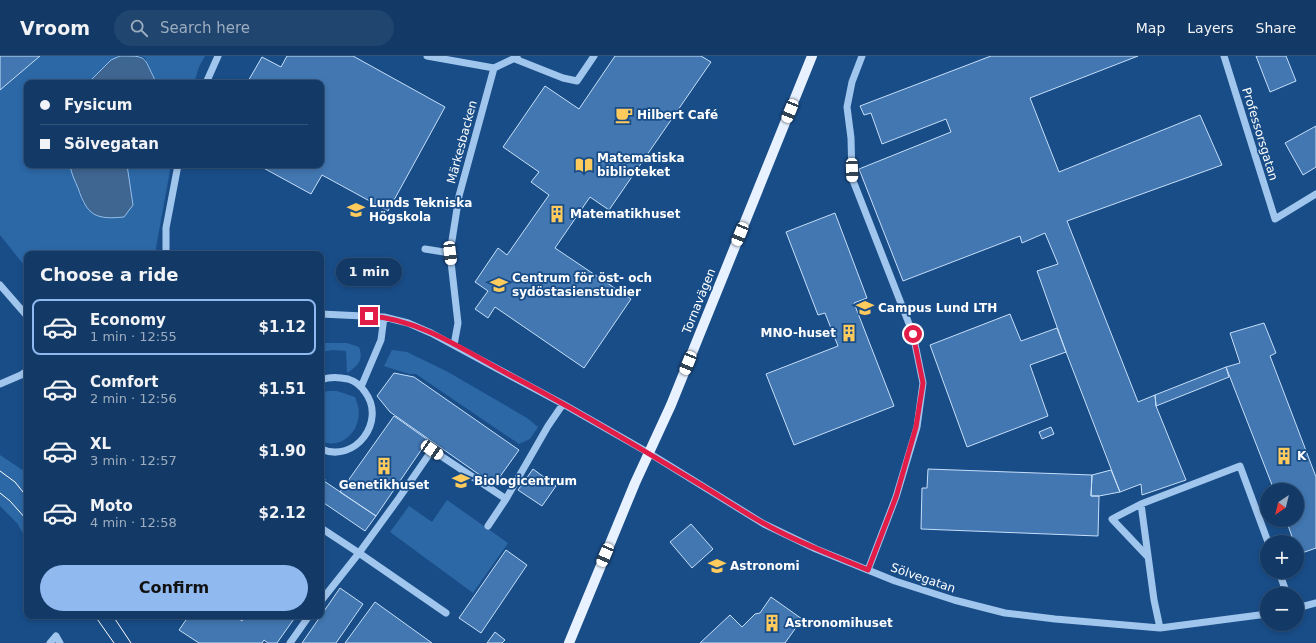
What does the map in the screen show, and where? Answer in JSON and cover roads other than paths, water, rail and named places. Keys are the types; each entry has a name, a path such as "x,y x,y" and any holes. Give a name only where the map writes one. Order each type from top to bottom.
{"main road":[{"name":"Tornavägen","path":"569,643 635,483 671,405 812,56"}],"street":[{"path":"207,80 218,56"},
{"path":"427,56 494,68 517,58 563,78 577,81 594,56"},
{"path":"862,56 852,82 847,107 851,138 852,178 913,334 923,383 916,427 896,497 868,570"},
{"name":"Professorsgatan","path":"1224,56 1275,220 1316,194"},
{"name":"Märkesbacken","path":"454,345 458,322 450,253 459,196 494,68"},
{"path":"166,251 166,228 177,168"},
{"path":"425,249 450,253"},
{"path":"0,285 24,313"},
{"name":"Sölvegatan","path":"324,314 384,317 408,323 431,333 563,404 649,453 764,524 816,549 895,581 954,600 1005,613 1160,628 1260,615"},
{"path":"361,387 381,340 384,317"},
{"path":"0,384 24,374"},
{"path":"324,379 338,377 350,380 361,387 368,397 372,408 372,421 368,432 361,442 350,449 338,452 324,450"},
{"path":"488,526 506,499 548,426 563,404"},
{"path":"324,597 400,498 432,450 506,499"},
{"path":"1148,558 1112,519 1141,504 1240,466 1265,535"},
{"path":"1141,504 1154,600 1160,628"},
{"path":"324,530 446,613"},
{"path":"1304,606 1316,603"},
{"path":"290,643 308,619"},
{"path":"50,643 56,636 60,643"}],"tram line":[{"path":"0,471 15,482 24,493"},
{"path":"0,493 10,501 24,517"},
{"path":"97,619 114,643"},
{"path":"115,619 131,643"}],"place":[{"name":"Hilbert Café","path":"624,115"},
{"name":"Matematiska biblioteket","path":"584,165"},
{"name":"Lunds Tekniska Högskola","path":"356,210"},
{"name":"Matematikhuset","path":"557,214"},
{"name":"Centrum för öst- och sydöstasienstudier","path":"499,285"},
{"name":"Campus Lund LTH","path":"865,308"},
{"name":"MNO-huset","path":"849,333"},
{"name":"K","path":"1284,456"},
{"name":"Genetikhuset","path":"384,466"},
{"name":"Biologicentrum","path":"461,481"},
{"name":"Astronomi","path":"717,566"},
{"name":"Astronomihuset","path":"772,623"}]}
